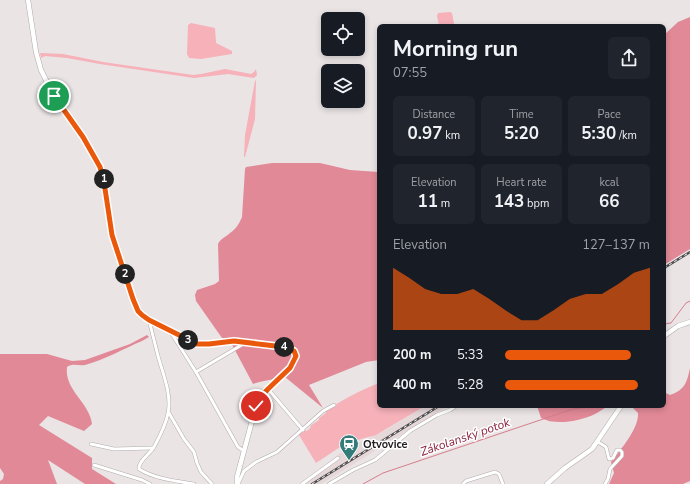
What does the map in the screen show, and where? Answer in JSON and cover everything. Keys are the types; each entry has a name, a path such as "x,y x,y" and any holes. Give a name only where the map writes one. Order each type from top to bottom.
{"street":[{"path":"28,0 36,52 41,70 54,96 83,137 100,167 104,182 112,235 138,311 149,320 197,344 234,341 247,342 284,347 292,349 295,352 296,358 292,365 268,389 256,406 237,477 238,484"},
{"path":"149,320 165,380 169,413 164,428 153,448 139,466 139,469 152,475 194,484"},
{"path":"666,335 678,326 690,322"},
{"path":"170,331 196,372 238,447 245,451"},
{"path":"196,372 247,342"},
{"path":"268,389 303,430"},
{"path":"238,484 244,471 256,462 276,452 323,411 334,405"},
{"path":"329,484 353,470 375,460 410,431 437,415 453,408"},
{"path":"547,484 565,468 587,453 598,442 620,408"},
{"path":"169,413 184,440 194,452 201,472 212,484"},
{"path":"598,442 606,447 610,459 613,458 617,450 622,452 622,456 610,470 605,484"},
{"path":"91,444 114,450 153,448"},
{"path":"302,484 338,458"},
{"path":"94,465 142,480 150,484"},
{"path":"464,484 466,481 493,472 498,474 502,484"}],"shaded area":[{"path":"438,13 452,13 454,24 439,24 437,16"},
{"path":"690,17 690,249 666,264 666,33 678,22"},
{"path":"191,23 215,28 216,43 232,51 232,54 201,59 189,58 187,54 188,25"},
{"path":"40,53 63,54 103,62 193,75 225,69 251,74 256,69 257,75 254,78 228,74 194,78 67,58 45,56 41,58"},
{"path":"256,80 255,119 244,157 245,135"},
{"path":"272,163 320,163 350,170 377,172 377,360 366,362 309,385 323,408 285,377 253,384 229,339 222,338 196,301 195,295 197,290 215,284 219,281 218,244 236,228 242,217 246,167"},
{"path":"147,335 149,337 142,341 99,360 85,365 73,365 67,367 69,383 87,409 90,416 92,424 84,431 48,416 39,425 92,458 92,469 116,484 85,484 48,460 57,484 0,484 4,474 0,468 0,354 47,354 72,361 85,360 130,344"},
{"path":"690,368 690,481 683,484 609,484 614,473 611,462 628,439 635,426 638,413 633,408 666,408 666,393 670,395 679,391 688,377"},
{"path":"377,384 377,408 422,408 376,435 354,441 337,449 316,463 299,435 305,430 307,431 311,427 310,426 326,413 325,412 337,403"},
{"path":"422,408 445,408 321,484 302,484 344,450 386,430"},
{"path":"538,408 606,408 589,417 568,422 554,422 541,418"}],"waterway":[{"name":"Zákolanský potok","path":"666,324 671,323 686,303 690,301"},
{"name":"Zákolanský potok","path":"363,484 383,473 573,409 581,408"}],"railway":[{"path":"666,267 690,252"},
{"path":"312,484 436,408"}],"place":[{"name":"Otvovice","path":"349,461"}],"route":[{"path":"54,96 83,137 103,174 112,235 138,311 149,320 197,344 234,341 284,347 292,349 296,354 295,360 290,368 268,389 256,406"}]}
